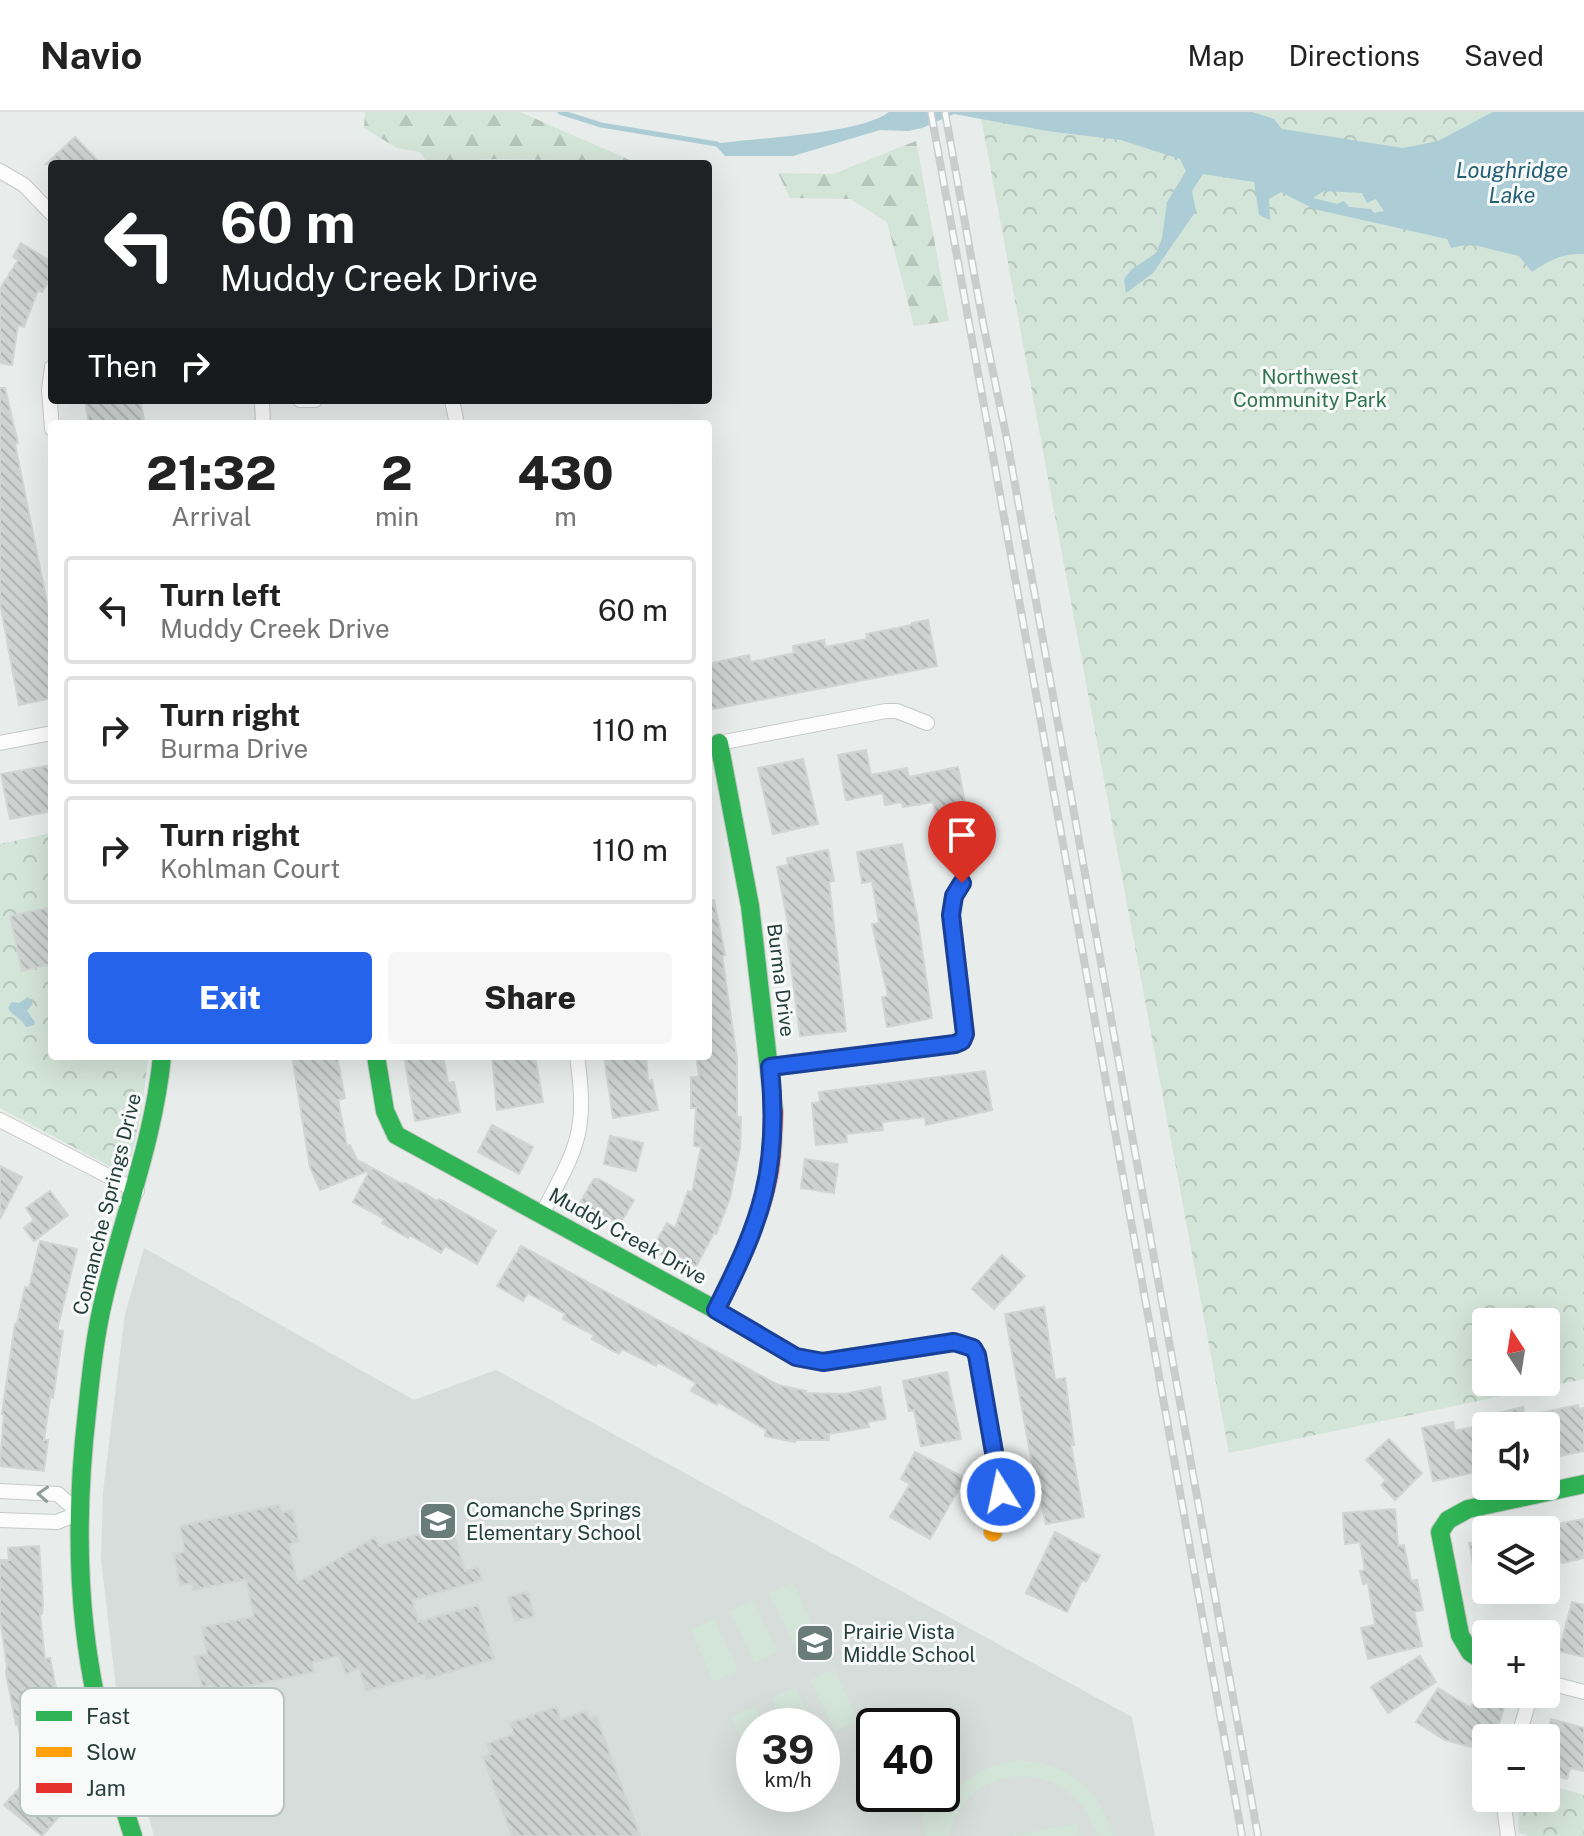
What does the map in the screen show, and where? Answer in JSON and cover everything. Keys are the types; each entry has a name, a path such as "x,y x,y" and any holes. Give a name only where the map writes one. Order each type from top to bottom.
{"street":[{"path":"0,171 24,185 48,210"},
{"path":"713,744 886,711 897,711 927,723"},
{"path":"0,743 48,734"},
{"name":"Burma Drive","path":"713,744 746,878 774,1109 770,1172 754,1230 716,1310"},
{"path":"770,1067 962,1041 965,1034 951,915 954,896 962,883"},
{"name":"Comanche Springs Drive","path":"93,1688 80,1591 79,1513 85,1427 104,1298 137,1191 157,1108 162,1060"},
{"name":"Muddy Creek Drive","path":"377,1060 385,1111 396,1135 796,1357 823,1362 954,1342 973,1348 977,1355 1001,1492 993,1532"},
{"path":"542,1214 580,1134 583,1099 578,1060"},
{"path":"0,1120 137,1191"},
{"path":"1472,1653 1460,1635 1440,1532 1448,1520 1468,1509 1584,1484"},
{"path":"0,1491 58,1494 79,1513 57,1522 0,1520"},
{"path":"1560,1686 1584,1692"},
{"path":"1505,1812 1508,1836"},
{"name":"Comanche Springs Drive","path":"127,1816 133,1836"}],"shaded area":[{"name":"Comanche Springs Elementary School","path":"144,1248 414,1400 496,1370 1132,1717 1155,1836 154,1836 148,1816 284,1816 284,1688 116,1688 101,1559 103,1492 125,1314"}],"green space":[{"path":"365,112 520,112 630,160 426,160 420,152 397,148 364,128"},
{"name":"Northwest Community Park","path":"980,112 1584,112 1584,1379 1560,1384 1560,1308 1472,1308 1472,1396 1502,1396 1229,1453"},
{"path":"916,141 949,321 914,326 887,222 850,199 790,198 778,173 833,174"},
{"path":"48,834 48,1060 148,1060 129,1165 117,1170 0,1108 0,844"},
{"path":"793,1582 817,1633 794,1644 769,1593"},
{"path":"754,1600 778,1652 754,1663 730,1611"},
{"path":"714,1619 738,1670 714,1682 690,1630"},
{"path":"834,1669 856,1721 840,1729 840,1708 824,1708 810,1680"},
{"path":"795,1687 805,1708 776,1708 771,1698"},
{"path":"1018,1760 1051,1766 1079,1781 1100,1805 1113,1836 1097,1836 1085,1810 1067,1792 1046,1780 1022,1776 998,1780 977,1791 960,1810 961,1785 981,1771"},
{"path":"1560,1788 1584,1795 1584,1836 1529,1836 1519,1833 1518,1812 1560,1812"},
{"path":"921,1812 937,1812 938,1816 940,1812 959,1812 949,1836 926,1836"},
{"path":"1077,1823 1079,1836 1012,1836"}],"water":[{"name":"Loughridge Lake","path":"889,112 1252,112 1274,119 1282,129 1403,148 1438,141 1493,112 1584,112 1584,254 1556,258 1532,272 1519,256 1470,244 1451,248 1447,239 1314,209 1281,192 1269,199 1270,220 1259,215 1254,182 1203,174 1192,191 1196,211 1153,273 1126,293 1124,279 1131,270 1156,253 1162,238 1167,202 1186,171 1180,159 1121,140 1047,131 954,114 922,128 880,130 793,156 725,156 714,144 832,130 875,119","holes":["1324,191 1362,193 1367,203 1376,199 1384,211 1374,213 1371,209 1349,207 1344,201 1337,204 1313,198"]},
{"path":"28,997 33,1003 27,1011 35,1022 26,1027 8,1008 12,1002 19,1003"}],"building":[{"path":"75,137 97,160 50,160"},
{"path":"21,243 48,260 48,282 42,292 38,290 24,327 18,325 12,365 0,363 0,289 18,260 13,257"},
{"path":"0,388 5,388 48,608 48,699 19,705 0,603"},
{"path":"86,404 141,404 144,420 88,420"},
{"path":"928,620 937,666 712,709 712,663 749,655 751,662 794,653 793,646 824,640 825,647 867,639 866,634"},
{"path":"866,750 871,775 907,768 909,777 958,767 967,813 937,819 933,802 903,807 902,802 885,805 883,793 846,800 838,755"},
{"path":"803,759 818,824 773,834 758,768"},
{"path":"48,766 48,812 10,819 1,774"},
{"path":"902,844 917,916 932,1018 887,1027 882,997 888,996 872,924 879,923 872,881 862,883 857,852"},
{"path":"828,850 834,881 829,882 846,1031 800,1036 787,934 790,933 777,867 788,865 787,858"},
{"path":"714,900 725,955 722,956 737,1059 740,1148 730,1198 716,1234 693,1272 652,1249 667,1223 675,1228 688,1191 692,1193 701,1147 694,1146 696,1108 691,1108 691,1077 699,1077 697,1060 712,1060"},
{"path":"47,908 48,965 22,971 10,916"},
{"path":"293,1060 338,1060 345,1098 338,1100 347,1146 350,1145 357,1160 437,1201 439,1199 496,1231 477,1264 445,1246 441,1253 382,1223 385,1219 353,1202 370,1170 320,1190 310,1167"},
{"path":"405,1060 444,1060 448,1083 454,1082 460,1112 415,1121"},
{"path":"492,1060 536,1060 543,1102 497,1110"},
{"path":"605,1060 646,1060 648,1081 652,1080 658,1110 613,1118"},
{"path":"985,1071 992,1110 926,1125 925,1117 882,1122 883,1130 846,1134 847,1142 816,1145 812,1103 820,1102 819,1092"},
{"path":"492,1125 533,1147 519,1174 478,1152"},
{"path":"610,1136 643,1143 636,1171 604,1164"},
{"path":"805,1159 838,1164 834,1193 801,1188"},
{"path":"0,1166 22,1177 0,1219"},
{"path":"594,1179 634,1200 619,1226 579,1204"},
{"path":"50,1191 68,1215 34,1241 24,1228 34,1220 26,1208"},
{"path":"40,1241 77,1249 57,1330 63,1331 44,1440 48,1440 44,1471 0,1466 2,1414 15,1324 25,1287 29,1288"},
{"path":"521,1246 778,1385 805,1393 844,1394 880,1387 886,1419 868,1422 869,1427 829,1434 829,1440 795,1442 765,1436 766,1430 718,1402 717,1405 691,1391 696,1383 658,1362 656,1366 622,1349 619,1354 592,1339 594,1335 563,1319 565,1314 528,1293 523,1301 497,1286"},
{"path":"1002,1255 1025,1276 994,1309 972,1289"},
{"path":"1044,1307 1055,1380 1065,1378 1074,1445 1071,1445 1084,1517 1046,1524 1005,1314"},
{"path":"947,1372 961,1439 921,1446 914,1410 909,1411 903,1381"},
{"path":"1578,1405 1579,1409 1584,1408 1584,1451 1560,1456 1560,1412 1544,1412"},
{"path":"1523,1407 1524,1412 1502,1412"},
{"path":"1453,1422 1455,1431 1472,1427 1472,1473 1433,1481 1422,1428"},
{"path":"1389,1439 1422,1473 1395,1500 1381,1485 1386,1480 1366,1460"},
{"path":"915,1452 965,1478 930,1539 890,1517 910,1484 901,1479"},
{"path":"279,1505 281,1513 292,1510 299,1542 289,1544 297,1583 375,1537 379,1546 451,1525 465,1571 478,1567 482,1580 412,1600 418,1622 478,1605 494,1659 426,1679 425,1674 366,1691 359,1667 346,1674 339,1656 312,1662 314,1672 239,1688 202,1687 195,1657 207,1654 202,1627 254,1617 246,1579 193,1590 192,1583 180,1585 174,1554 185,1552 180,1526"},
{"path":"1395,1509 1398,1546 1404,1545 1411,1581 1417,1580 1423,1610 1414,1612 1422,1646 1368,1659 1361,1628 1375,1625 1368,1583 1363,1584 1360,1571 1365,1570 1360,1542 1345,1544 1343,1513"},
{"path":"1584,1519 1584,1558 1562,1563 1560,1523"},
{"path":"1055,1532 1100,1556 1086,1582 1082,1580 1067,1612 1026,1593"},
{"path":"39,1546 43,1603 40,1614 45,1659 50,1658 56,1688 20,1688 20,1734 6,1673 0,1617 0,1560 9,1560 8,1548"},
{"path":"528,1592 534,1616 515,1621 508,1597"},
{"path":"1572,1602 1584,1605 1584,1657 1560,1651"},
{"path":"1420,1656 1436,1682 1388,1713 1371,1687"},
{"path":"1438,1688 1471,1708 1472,1705 1472,1708 1504,1708 1499,1724 1472,1724 1472,1747 1445,1740 1416,1722"},
{"path":"556,1707 561,1720 586,1711 589,1719 596,1716 640,1836 512,1836 483,1757 491,1754 487,1744 514,1734 510,1723"},
{"path":"1551,1719 1584,1728 1584,1771 1570,1768 1567,1779 1560,1777 1560,1724 1550,1724"},
{"path":"20,1787 20,1816 59,1816 42,1836 4,1805"}],"waterway":[{"path":"560,112 601,125 717,144"}],"railway":[{"path":"931,112 1242,1836"},
{"path":"945,112 1007,440 1258,1836"}],"traffic: fast":[{"path":"719,743 750,906 774,1112"},
{"path":"94,1688 84,1627 80,1576 82,1469 87,1412 98,1326 145,1148 161,1060"},
{"path":"377,1060 385,1111 396,1135 796,1357 823,1362 954,1342 973,1348 982,1384"},
{"path":"1472,1653 1460,1635 1440,1532 1448,1520 1468,1509 1584,1484"},
{"path":"127,1816 133,1836"}],"traffic: slow":[{"path":"770,1067 962,1041 965,1034 951,915 954,896 962,883"},
{"path":"982,1384 1001,1492 993,1532"}],"traffic: jam":[{"path":"716,1310 747,1244 765,1193 774,1112"}],"place":[{"name":"Comanche Springs Elementary School","path":"438,1521"},
{"name":"Prairie Vista Middle School","path":"815,1643"}],"route":[{"path":"962,883 951,904 951,915 965,1034 962,1041 770,1067 774,1141 770,1172 754,1230 716,1310 796,1357 809,1360 823,1362 954,1342 973,1348 977,1355 1001,1492"}]}
